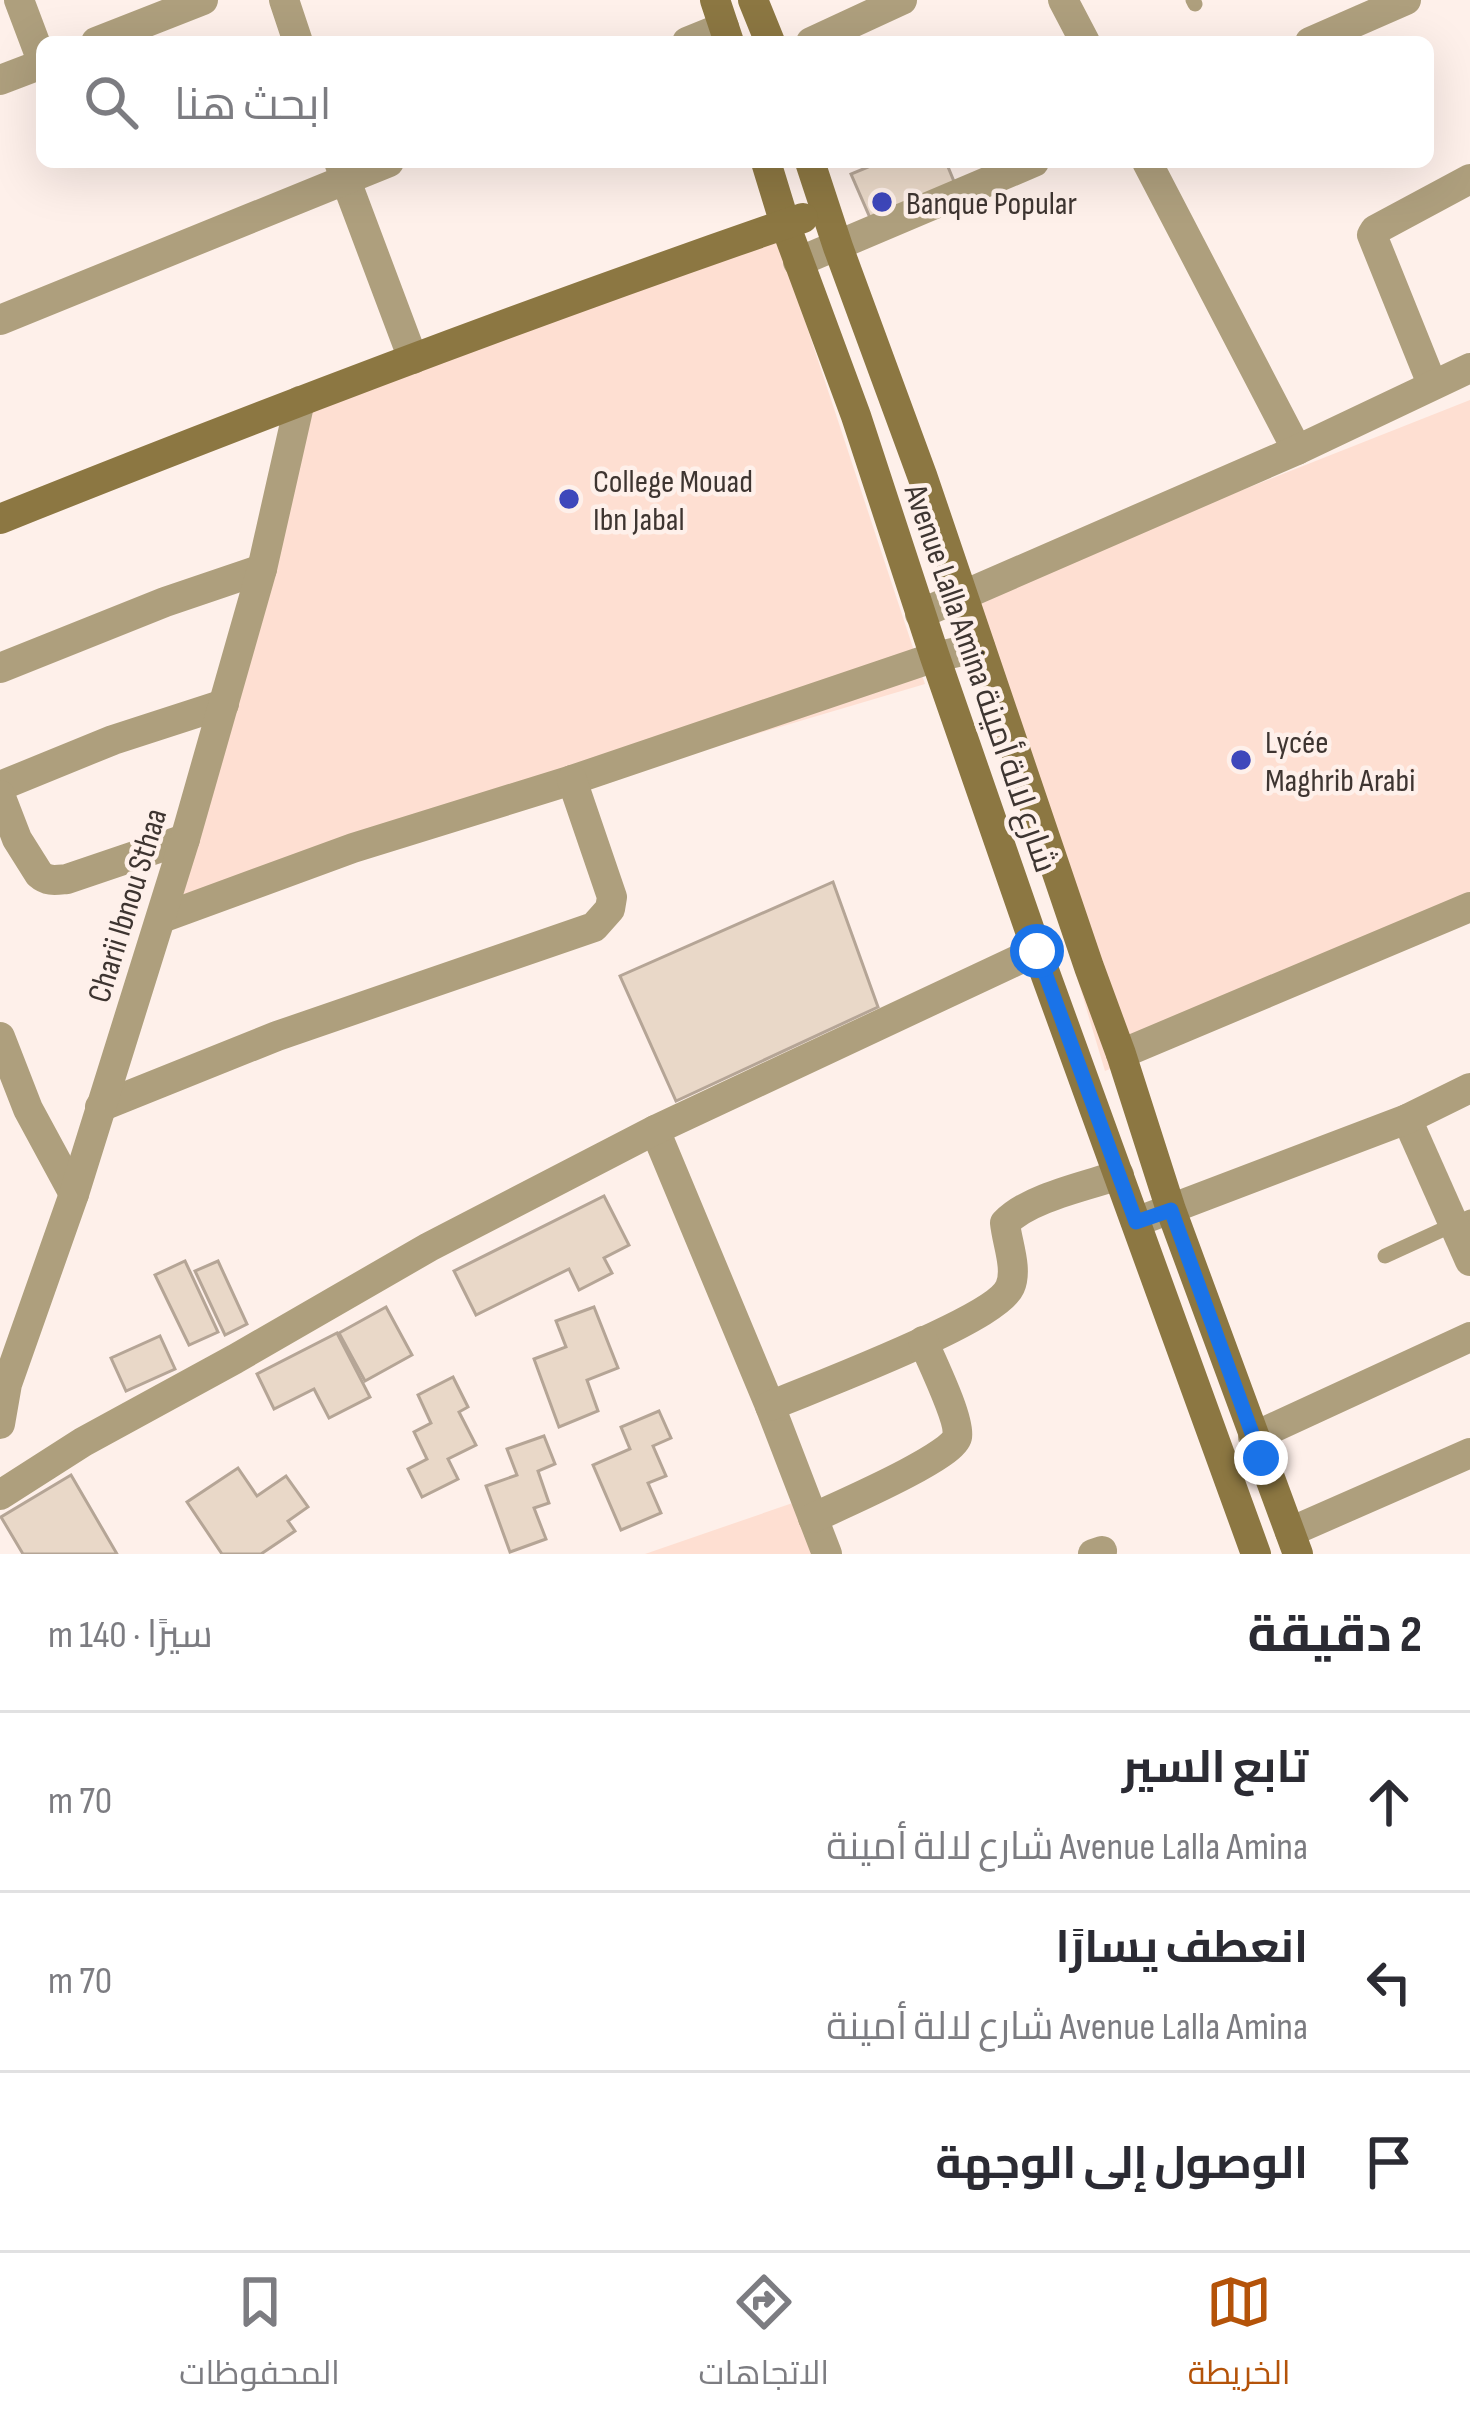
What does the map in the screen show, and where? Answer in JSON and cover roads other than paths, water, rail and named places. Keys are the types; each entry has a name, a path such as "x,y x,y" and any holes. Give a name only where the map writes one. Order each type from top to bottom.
{"street":[{"path":"19,0 36,46"},
{"path":"111,36 203,0"},
{"path":"284,0 296,36"},
{"path":"753,0 768,36"},
{"path":"824,36 902,0"},
{"path":"1063,0 1081,36"},
{"path":"1324,36 1406,0"},
{"path":"0,80 36,65"},
{"name":"Avenue Lalla Amina شارع لالة أمينة","path":"768,168 1037,951 1256,1554"},
{"name":"Avenue Lalla Amina شارع لالة أمينة","path":"812,168 963,595 1171,1210 1294,1543"},
{"path":"798,262 1020,168"},
{"path":"1150,168 1298,450"},
{"path":"0,320 225,231 343,170 412,359"},
{"path":"1432,384 1372,235 1470,178"},
{"path":"0,519 412,359 825,210"},
{"path":"920,614 1298,450 1470,368"},
{"name":"Charii Ibnou Sthaa","path":"0,1424 7,1384 74,1194 162,918 262,569 300,401"},
{"path":"0,668 262,569"},
{"path":"162,918 352,848 980,646"},
{"path":"185,839 67,879 44,879 8,842 0,790 113,740 224,704"},
{"path":"100,1107 277,1036 594,927 610,908 612,897 572,780"},
{"path":"1121,1054 1470,907"},
{"path":"0,1495 83,1442 429,1247 655,1130 1037,951"},
{"path":"0,1037 28,1109 74,1194"},
{"path":"1136,1222 1407,1119 1470,1088"},
{"path":"1407,1119 1462,1221 1470,1261"},
{"path":"655,1130 826,1554"},
{"path":"770,1406 923,1341 1003,1299 1014,1275 1006,1235 1009,1218 1023,1208 1119,1175"},
{"path":"1253,1437 1470,1337"},
{"path":"813,1518 917,1468 955,1443 955,1419 923,1341"},
{"path":"1294,1543 1470,1453"}],"lane":[{"path":"1385,1256 1462,1221"}],"place":[{"name":"Banque Popular","path":"882,202"},
{"name":"College Mouad Ibn Jabal","path":"569,499"},
{"name":"Lycée Maghrib Arabi","path":"1241,760"}]}
